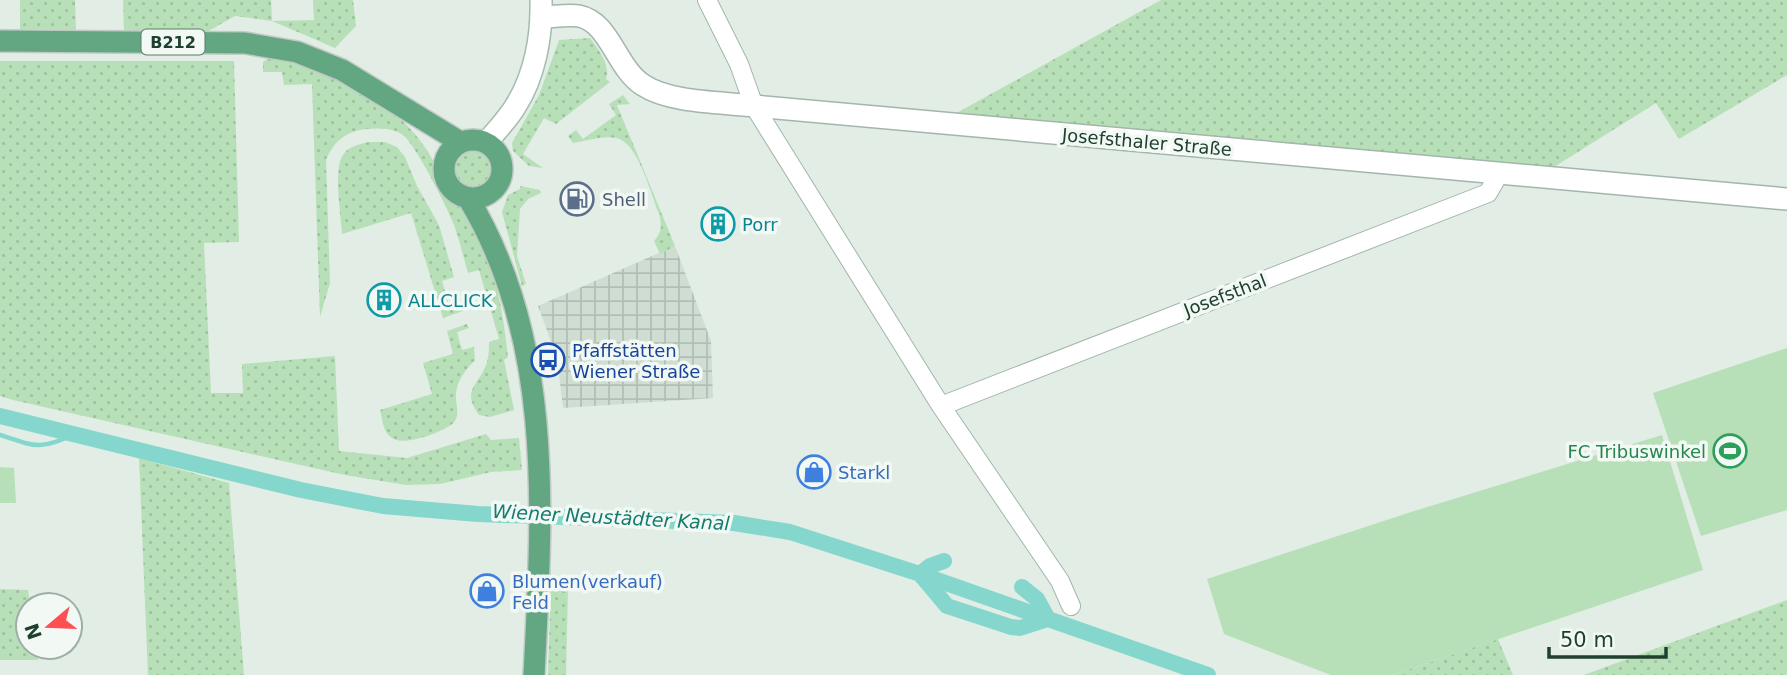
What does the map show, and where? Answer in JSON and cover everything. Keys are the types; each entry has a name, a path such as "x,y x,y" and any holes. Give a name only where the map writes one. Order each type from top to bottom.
{"main road":[{"name":"B212","path":"0,41 245,43 297,52 342,70 460,142"},
{"name":"B212","path":"413,114 444,163 446,181 452,189 468,198 497,251"},
{"path":"444,163 450,150 460,142 478,139 487,142"},
{"name":"B212","path":"487,142 496,150 502,161 502,174 491,192 497,251 530,367 537,423 540,534 534,675"},
{"path":"468,198 491,192"}],"street":[{"path":"707,0 739,64 754,106 941,406 1060,581 1071,606"},
{"path":"487,142 516,106 534,66 541,9"},
{"name":"Josefsthaler Straße","path":"541,9 578,15 594,22 631,76 645,87 669,96 754,106 1787,199"},
{"name":"Josefsthal","path":"941,406 1488,193 1499,174"}],"shaded area":[{"path":"675,246 711,341 713,398 563,408 557,358 538,306"}],"green space":[{"path":"20,0 75,0 76,30 20,29"},
{"path":"123,0 271,0 272,21 235,16 205,33 124,32"},
{"path":"313,0 353,0 356,26 335,48 272,21 314,20"},
{"path":"1161,0 1787,0 1787,75 1679,139 1656,103 1554,167 953,115"},
{"path":"590,38 603,57 607,68 606,79 610,82 556,124 544,118 523,154 543,168 529,166 513,151 512,143 539,95 559,40"},
{"path":"269,58 307,66 348,83 385,106 425,147 443,188 468,215 491,268 503,319 508,357 504,360 514,410 490,417 479,415 471,400 473,389 487,362 489,342 499,339 479,270 468,273 454,226 430,175 415,150 399,133 376,129 353,132 337,142 326,160 330,283 320,317 312,84 284,85 282,72 263,72 263,62"},
{"path":"0,61 234,61 239,242 204,243 211,393 243,393 242,364 335,356 339,451 407,458 486,434 491,440 519,438 522,470 491,472 440,484 406,485 345,475 0,396"},
{"path":"623,95 630,104 617,105 675,246 660,254 654,241 661,228 659,214 643,170 631,149 617,138 573,143 568,136 576,130 583,139 616,115 609,104"},
{"path":"368,142 385,142 397,147 405,157 417,186 439,225 454,277 442,281 450,309 462,306 463,311 443,318 411,213 342,234 338,181 340,161 348,150"},
{"path":"474,150 488,155 493,169 488,183 474,188 460,183 455,169 460,155"},
{"path":"520,186 540,190 541,193 528,199 520,209 517,256 526,284 522,286 502,212 508,195 520,189"},
{"path":"467,324 469,328 457,332 462,350 474,347 475,360 458,384 455,421 444,429 416,439 399,441 390,437 384,427 380,410 432,394 423,363 453,354 447,331"},
{"name":"FC Tribuswinkel","path":"1787,348 1787,510 1701,536 1653,393"},
{"path":"1662,435 1703,570 1392,675 1331,675 1224,634 1207,579 1411,512"},
{"path":"139,458 229,483 244,675 148,675"},
{"path":"0,467 14,468 16,503 0,503"},
{"path":"551,581 568,587 566,675 548,675"},
{"path":"0,589 28,590 14,591 14,660 0,660"},
{"path":"1787,600 1787,675 1584,675"},
{"path":"1498,639 1513,675 1392,675"}],"waterway":[{"name":"Wiener Neustädter Kanal","path":"0,416 301,490 383,506 478,514 734,523 790,532 920,574 1208,675"},
{"path":"0,435 21,442 45,445 74,434"},
{"path":"944,561 930,566 920,574 947,606 1011,627 1020,628 1048,619 1037,599 1022,587"}],"place":[{"name":"Shell","path":"577,199"},
{"name":"Porr","path":"718,224"},
{"name":"ALLCLICK","path":"384,300"},
{"name":"Pfaffstätten Wiener Straße","path":"548,360"},
{"name":"FC Tribuswinkel","path":"1730,451"},
{"name":"Starkl","path":"814,472"},
{"name":"Blumen(verkauf) Feld","path":"487,591"}]}
